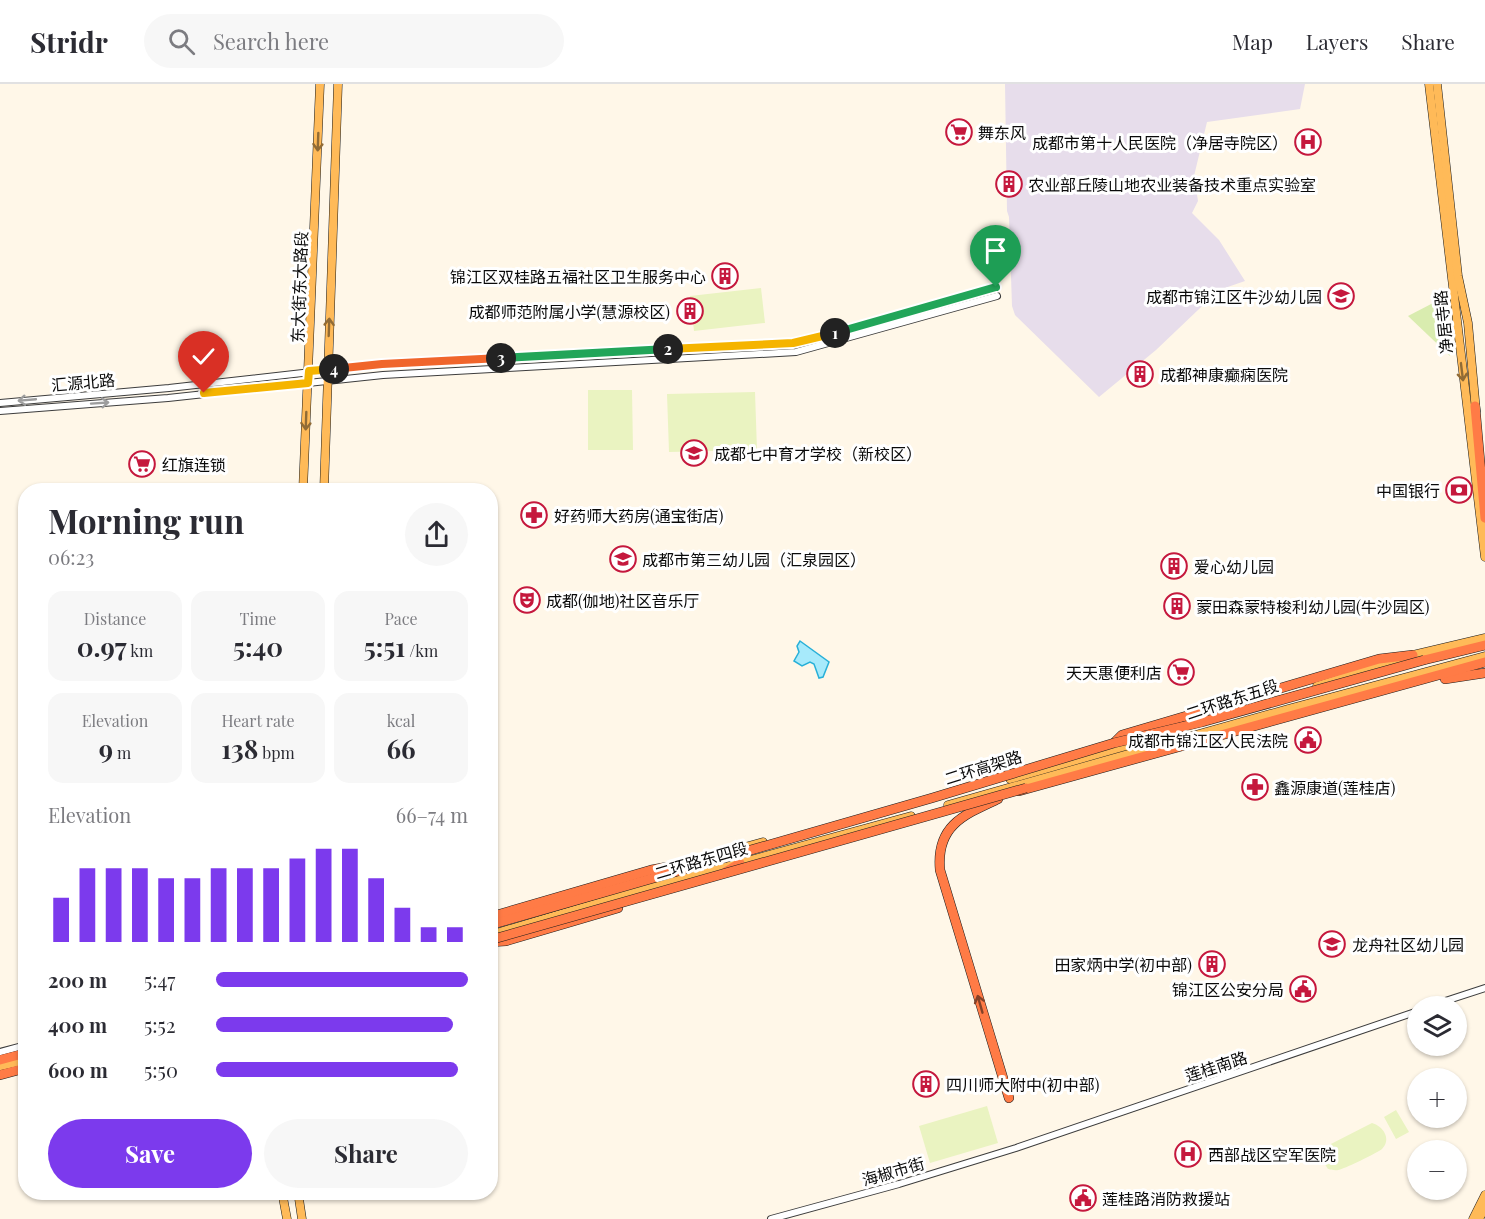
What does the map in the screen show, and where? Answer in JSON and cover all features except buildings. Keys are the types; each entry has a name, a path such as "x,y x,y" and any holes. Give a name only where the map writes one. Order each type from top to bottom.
{"highway":[{"path":"1474,406 1485,518"},
{"name":"二环高架路","path":"738,858 1114,743 1202,722 1485,645"},
{"path":"1114,743 1122,735 1379,659 1413,655"},
{"name":"二环高架路","path":"498,939 1026,788 1485,662"},
{"path":"1343,700 1379,695 1446,678 1485,672"},
{"path":"1009,1098 940,870 939,856 944,838 957,821 967,813 1026,788"},
{"path":"498,941 506,941 708,882 738,858"},
{"path":"498,918 651,870 738,858"},
{"path":"0,1060 18,1055"},
{"path":"0,1075 18,1070"}],"main road":[{"name":"东大街东大路段","path":"303,483 320,84"},
{"name":"东大街东大路段","path":"324,483 338,84"},
{"name":"净居寺路","path":"1429,84 1485,556"},
{"name":"净居寺路","path":"1437,84 1458,276 1468,323 1475,391 1474,406 1479,420 1485,469"},
{"name":"二环路东五段","path":"919,810 1413,655 1485,638"},
{"name":"二环路东五段","path":"919,810 1485,656"},
{"name":"二环路东四段","path":"498,933 738,858 919,810"},
{"name":"二环路东四段","path":"498,919 737,849 919,810"},
{"path":"0,1066 18,1062"},
{"path":"1473,1219 1485,1195"},
{"path":"283,1200 287,1219"},
{"path":"299,1200 302,1219"},
{"path":"1479,1219 1485,1208"}],"street":[{"name":"汇源北路","path":"0,403 169,388 382,364 802,342 996,287"},
{"name":"汇源北路","path":"0,411 168,398 383,375 796,352 997,296"},
{"path":"1461,996 1485,988"},
{"name":"莲桂南路","path":"1022,1146 1407,1015"},
{"path":"0,1052 18,1048"},
{"name":"海椒市街","path":"771,1219 899,1184 1022,1146"}],"shaded area":[{"path":"1005,84 1305,84 1300,109 1207,122 1194,176 1198,201 1192,213 1219,240 1245,281 1219,290 1156,350 1099,397 1015,315 1012,306 1007,211"}],"green space":[{"path":"761,288 765,323 694,331 690,296"},
{"path":"1435,302 1447,311 1450,356 1408,316"},
{"path":"588,390 632,390 633,450 588,450"},
{"path":"755,392 757,450 669,452 667,394"},
{"path":"987,1106 998,1143 930,1163 919,1126"},
{"path":"1396,1110 1409,1132 1396,1139 1384,1117"},
{"path":"1372,1123 1385,1133 1386,1141 1382,1149 1341,1169 1328,1169 1323,1158 1325,1147"}],"water":[{"path":"800,641 829,662 823,677 819,678 814,664 810,662 802,666 794,661 799,652 797,646"}],"place":[{"name":"舞东风","path":"959,132"},
{"name":"成都市第十人民医院（净居寺院区）","path":"1308,142"},
{"name":"农业部丘陵山地农业装备技术重点实验室","path":"1009,184"},
{"name":"锦江区双桂路五福社区卫生服务中心","path":"725,276"},
{"name":"成都市锦江区牛沙幼儿园","path":"1341,296"},
{"name":"成都师范附属小学(慧源校区)","path":"690,311"},
{"name":"成都神康癫痫医院","path":"1140,374"},
{"name":"成都七中育才学校（新校区）","path":"694,453"},
{"name":"红旗连锁","path":"142,464"},
{"name":"中国银行","path":"1459,490"},
{"name":"好药师大药房(通宝街店)","path":"534,515"},
{"name":"成都市第三幼儿园（汇泉园区）","path":"623,559"},
{"name":"爱心幼儿园","path":"1174,566"},
{"name":"成都(伽地)社区音乐厅","path":"527,600"},
{"name":"蒙田森蒙特梭利幼儿园(牛沙园区)","path":"1177,606"},
{"name":"天天惠便利店","path":"1181,672"},
{"name":"成都市锦江区人民法院","path":"1308,740"},
{"name":"鑫源康道(莲桂店)","path":"1255,787"},
{"name":"龙舟社区幼儿园","path":"1332,944"},
{"name":"田家炳中学(初中部)","path":"1212,964"},
{"name":"锦江区公安分局","path":"1303,989"},
{"name":"四川师大附中(初中部)","path":"926,1084"},
{"name":"西部战区空军医院","path":"1188,1154"},
{"name":"莲桂路消防救援站","path":"1083,1198"}],"route":[{"path":"204,393 308,383 309,371 382,364 802,342 996,287"}]}
